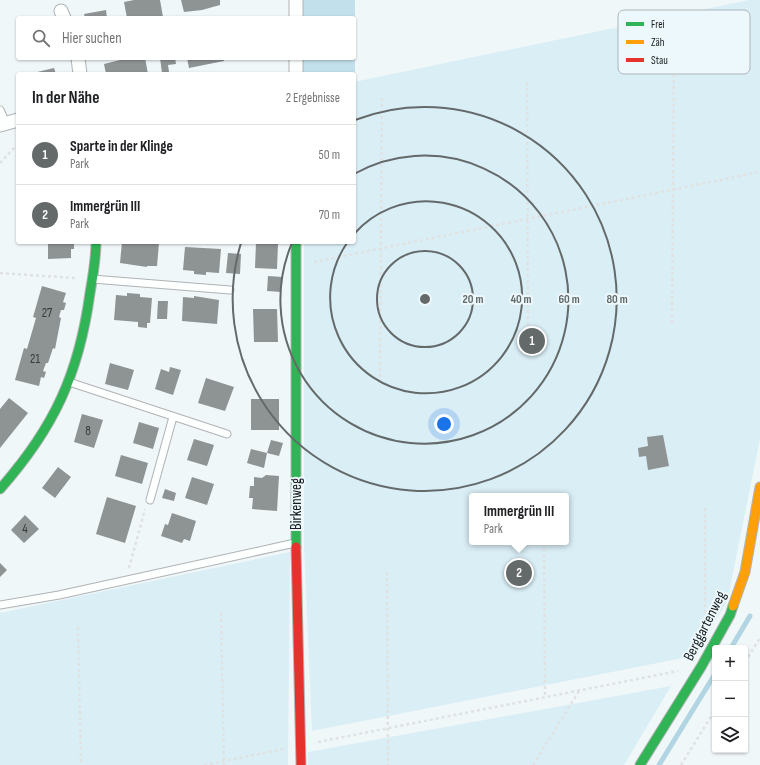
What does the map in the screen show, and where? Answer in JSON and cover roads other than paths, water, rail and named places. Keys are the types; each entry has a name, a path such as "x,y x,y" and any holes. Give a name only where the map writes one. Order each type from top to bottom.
{"street":[{"path":"296,0 296,16"},
{"path":"78,60 80,72"},
{"path":"296,60 296,72"},
{"path":"0,489 37,446 50,425 69,382 83,338 96,244"},
{"name":"Birkenweg","path":"296,244 296,543 301,765"},
{"name":"Berggartenweg","path":"640,765 701,667 730,615 745,572 760,486"}],"lane":[{"path":"0,110 8,123"},
{"path":"92,279 230,290"},
{"path":"69,382 227,434"},
{"path":"150,500 173,416"},
{"path":"0,605 125,581 296,543"}],"waterway":[{"path":"733,645 750,616"},
{"path":"659,765 712,679"}],"place":[{"name":"Sparte in der Klinge","path":"532,341"},
{"name":"Immergrün III","path":"519,573"}]}
